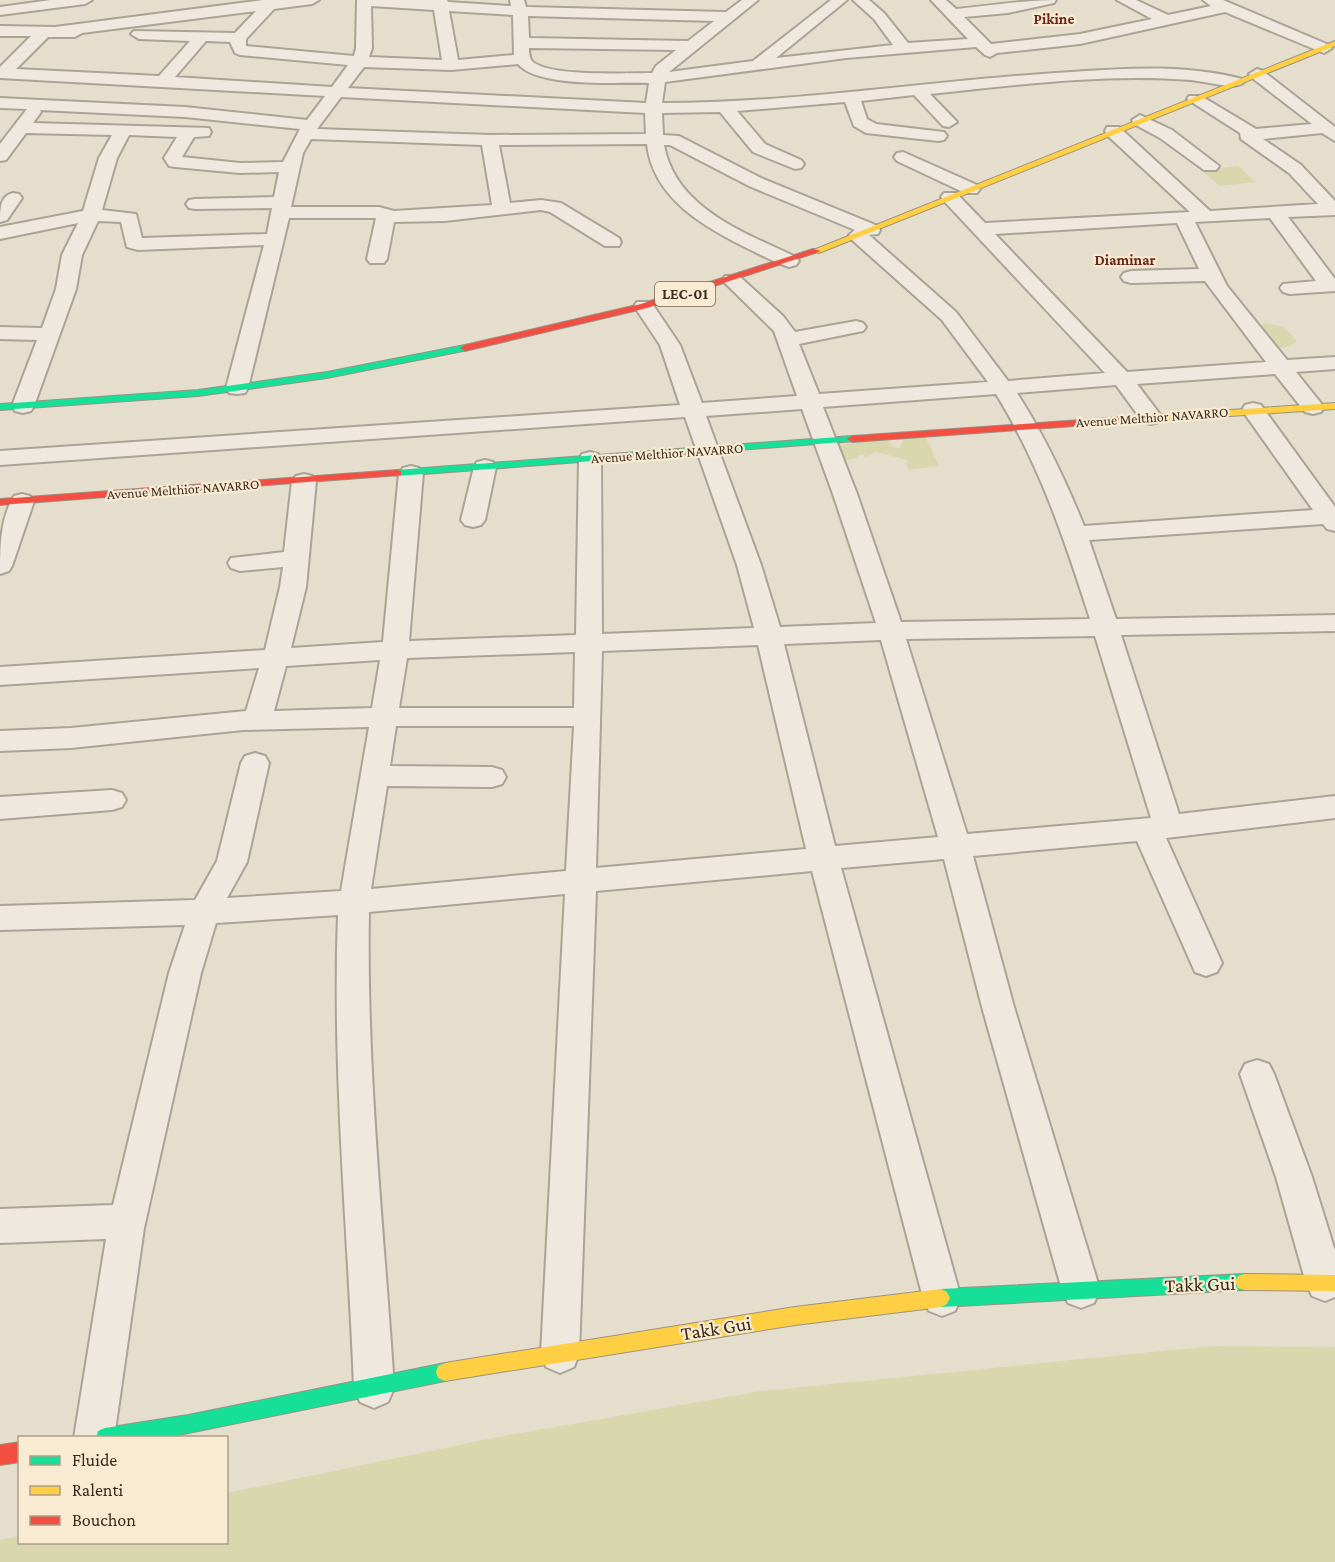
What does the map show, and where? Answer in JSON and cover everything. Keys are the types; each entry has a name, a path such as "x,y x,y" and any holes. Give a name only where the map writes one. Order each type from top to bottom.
{"main road":[{"name":"LEC-01","path":"0,407 147,398 237,388 400,362 644,306 732,280 864,233 1140,120 1329,46"},
{"name":"Avenue Melthior NAVARRO","path":"11,502 1151,417 1335,406"},
{"name":"Takk Gui","path":"111,1436 188,1424 452,1371 795,1316 942,1298 1218,1282 1330,1283"},
{"path":"0,1455 18,1452"}],"street":[{"path":"0,11 85,0"},
{"path":"159,0 171,17"},
{"path":"2,73 51,31 171,17 270,2 312,0"},
{"path":"237,388 275,239 289,167 306,132 360,61 364,48 364,0 518,5 565,13 729,16"},
{"path":"565,13 584,0"},
{"path":"646,15 668,0"},
{"path":"751,0 688,46 662,69 657,78 652,138 659,165 675,191 701,215 789,261"},
{"path":"757,65 840,0"},
{"path":"860,0 879,16 904,48"},
{"path":"938,0 985,46 1013,80"},
{"path":"953,14 1008,9 1049,0"},
{"path":"1124,0 1166,20"},
{"path":"1210,0 1329,46"},
{"path":"270,2 239,38 238,46 248,52 360,61 451,65 490,62 522,51 688,46"},
{"path":"441,3 451,65"},
{"path":"518,5 522,51 528,66 555,76 657,78 904,48 985,46 1080,39 1226,7"},
{"path":"0,29 239,38"},
{"path":"163,81 201,37"},
{"path":"47,75 63,60"},
{"path":"474,101 490,62"},
{"path":"2,73 474,101 654,109 725,107 851,97 1013,80 1163,73 1197,75 1236,82"},
{"path":"1257,74 1331,132"},
{"path":"917,89 949,122"},
{"path":"851,97 860,122 867,127"},
{"path":"1195,99 1223,114 1252,134"},
{"path":"0,103 203,114 306,132"},
{"path":"0,156 12,135 38,105"},
{"path":"725,107 759,148 795,164"},
{"path":"24,406 66,289 72,255 91,216 108,158 133,109"},
{"path":"1140,120 1166,134 1210,166"},
{"path":"848,126 938,136"},
{"path":"12,135 121,130 306,132 490,141 652,138 676,141 755,182 864,233 949,316 1003,388 1027,426 1051,474 1075,534 1147,753 1157,827 1206,963"},
{"path":"1113,131 1206,217"},
{"path":"188,132 173,158 175,162 225,167 289,167"},
{"path":"1331,132 1247,135 1295,169 1334,209"},
{"path":"490,141 502,209"},
{"path":"659,165 709,157"},
{"path":"903,157 971,189"},
{"path":"950,197 1122,379 1151,417"},
{"path":"0,216 13,198"},
{"path":"195,204 387,214 377,259"},
{"path":"386,217 431,217 533,205 555,207 612,242"},
{"path":"980,229 1334,209"},
{"path":"1276,214 1330,286 1290,288"},
{"path":"0,232 91,216 129,218 134,243 138,244 275,239"},
{"path":"1184,218 1218,288 1313,407"},
{"path":"1131,277 1210,275"},
{"path":"732,280 776,320 787,340 812,402 891,631 956,847 998,1007 1082,1290"},
{"path":"644,306 670,345 706,451 749,565 769,635 823,857 942,1298"},
{"path":"787,340 856,327"},
{"path":"0,333 49,333"},
{"path":"0,458 1335,363"},
{"path":"1253,410 1333,519"},
{"path":"560,1354 579,880 588,717 590,459"},
{"path":"473,520 485,467"},
{"path":"374,1388 356,1088 352,971 354,902 395,650 411,473"},
{"path":"257,721 293,587 294,559 304,481"},
{"path":"0,566 11,502"},
{"path":"1075,534 1333,519"},
{"path":"240,563 294,559"},
{"path":"0,676 395,650 769,635 1105,626 1335,623"},
{"path":"0,741 70,738 257,721 385,717 588,717"},
{"path":"94,1436 128,1221 185,973 204,912 232,862 255,763"},
{"path":"375,776 492,777"},
{"path":"0,808 112,800"},
{"path":"0,918 204,912 354,902 823,857 956,847 1335,807"},
{"path":"1257,1074 1292,1166 1330,1283"},
{"path":"0,1226 128,1221"}],"green space":[{"path":"1238,166 1256,182 1220,186 1201,170"},
{"path":"1266,323 1284,327 1297,341 1288,347 1267,349 1254,328"},
{"path":"925,436 939,466 909,470 906,463 908,460 876,452 866,457 861,454 854,459 837,461 832,446 886,438 892,447 900,448 904,438"},
{"path":"1213,1346 1335,1347 1335,1562 0,1562 0,1540 18,1536 18,1544 228,1544 228,1493 498,1437 761,1391"}],"traffic: fast":[{"path":"0,407 198,393 327,375 465,348"},
{"path":"397,473 852,439"},
{"path":"941,1298 1244,1282"},
{"path":"117,1436 188,1424 445,1372"}],"traffic: slow":[{"path":"816,251 1335,43"},
{"path":"1153,418 1335,406"},
{"path":"1244,1282 1335,1283"},
{"path":"445,1372 795,1316 941,1298"}],"traffic: jam":[{"path":"465,348 644,306 816,251"},
{"path":"852,439 1153,418"},
{"path":"0,502 397,473"},
{"path":"0,1455 18,1452"}],"district":[{"name":"Pikine","path":"1054,19"},
{"name":"Diaminar","path":"1125,260"}]}
